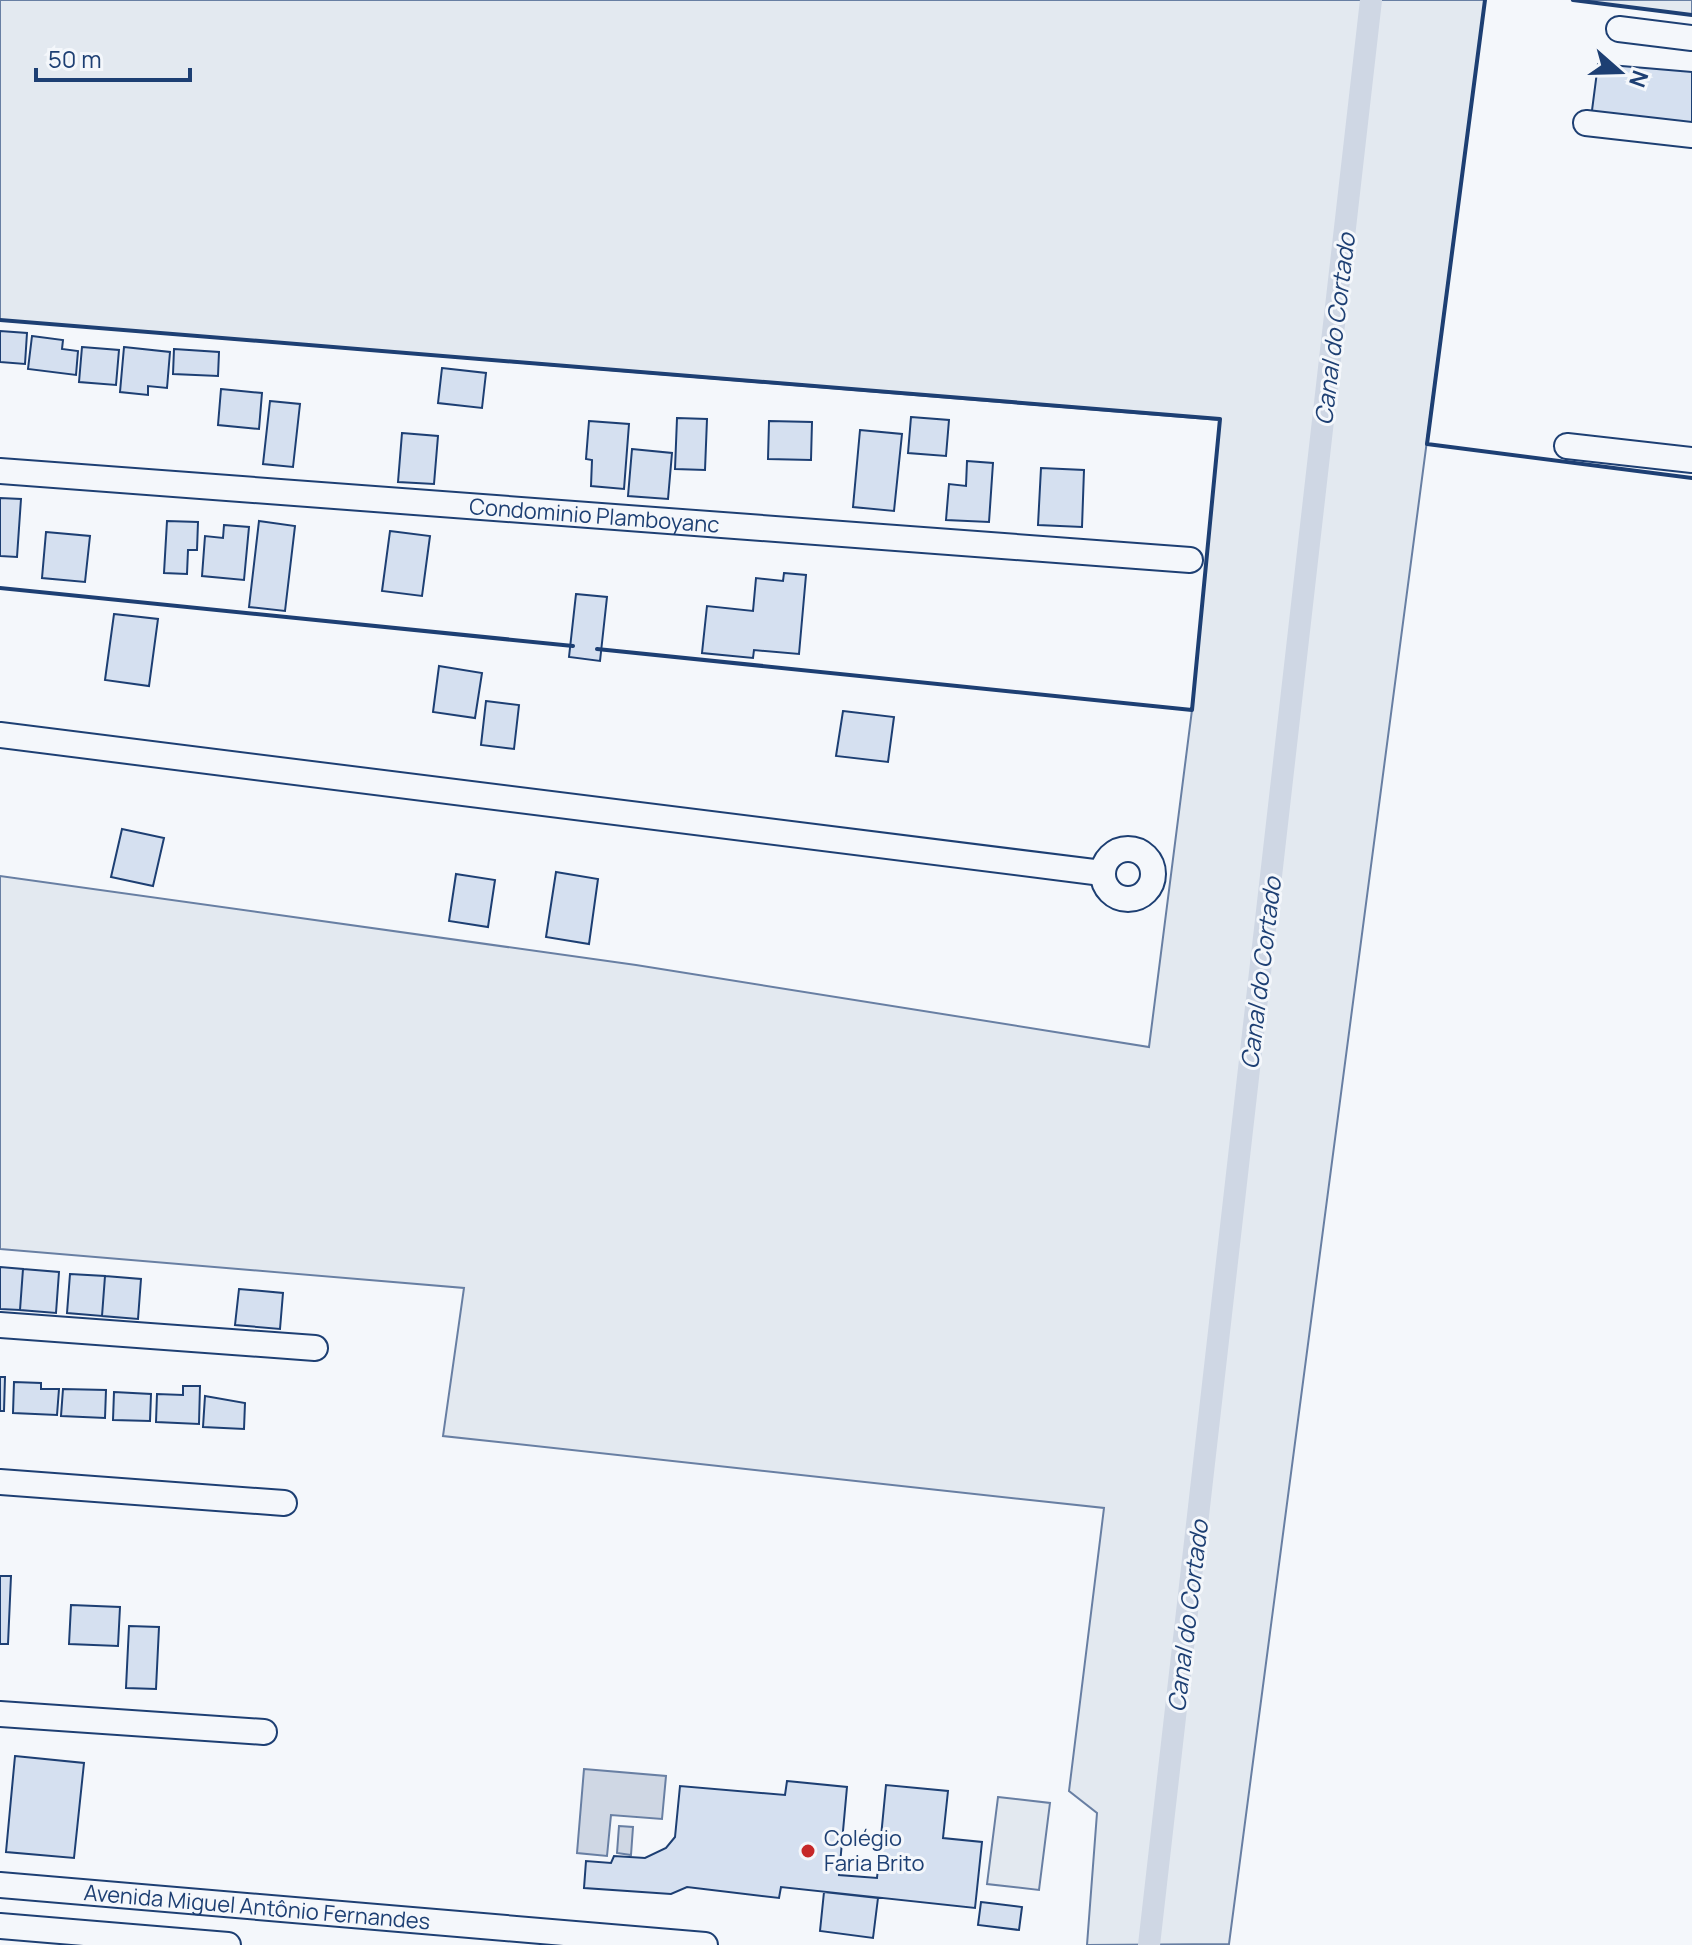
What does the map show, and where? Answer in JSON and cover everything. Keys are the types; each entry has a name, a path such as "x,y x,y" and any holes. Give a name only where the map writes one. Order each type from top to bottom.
{"street":[{"path":"1619,29 1692,38"},
{"path":"1586,123 1692,135"},
{"path":"1567,446 1692,460"},
{"name":"Condominio Plamboyanc","path":"0,471 1190,560"},
{"path":"0,735 1102,873"},
{"path":"0,1325 315,1348"},
{"path":"0,1482 284,1503"},
{"path":"0,1714 264,1732"},
{"name":"Avenida Miguel Antônio Fernandes","path":"0,1885 592,1941 705,1945"},
{"name":"Avenida Miguel Antônio Fernandes","path":"0,1926 228,1945"}],"shaded area":[{"path":"0,0 1485,0 1229,1944 1087,1945 1097,1813 1069,1791 1104,1508 443,1436 464,1288 0,1249 0,876 636,965 1149,1047 1192,710 1220,420 0,320"},
{"path":"1571,0 1692,0 1692,15"},
{"path":"584,1769 666,1776 662,1819 611,1815 607,1856 577,1853"},
{"path":"998,1797 1050,1803 1039,1890 987,1884"},
{"path":"619,1826 633,1827 631,1855 617,1853"}],"building":[{"path":"1598,64 1692,72 1692,126 1591,118"},
{"path":"0,331 27,333 25,364 0,362"},
{"path":"32,336 63,340 62,349 78,351 76,375 28,369"},
{"path":"82,347 119,350 116,385 79,382"},
{"path":"124,347 170,352 167,388 148,386 148,395 120,392"},
{"path":"174,349 219,352 218,376 173,374"},
{"path":"442,368 486,373 482,408 438,403"},
{"path":"221,389 262,393 259,429 218,425"},
{"path":"270,401 300,404 293,467 263,464"},
{"path":"911,417 949,420 946,456 908,453"},
{"path":"677,418 707,419 705,470 675,469"},
{"path":"589,421 629,424 624,489 591,486 592,460 586,459"},
{"path":"769,421 812,422 811,460 768,459"},
{"path":"860,430 902,434 894,511 853,507"},
{"path":"402,433 438,436 434,484 398,482"},
{"path":"632,449 672,453 668,499 628,496"},
{"path":"967,461 993,463 989,522 946,520 949,484 966,486"},
{"path":"1041,468 1084,470 1082,527 1038,525"},
{"path":"0,498 21,499 17,557 0,556"},
{"path":"167,521 198,522 197,550 188,550 187,574 164,573"},
{"path":"259,521 295,526 285,611 249,607"},
{"path":"224,525 249,527 244,580 202,576 205,536 223,538"},
{"path":"390,531 430,536 422,596 382,591"},
{"path":"46,532 90,536 85,582 42,578"},
{"path":"784,573 806,575 799,654 754,650 753,658 702,653 707,606 753,611 756,578 783,581"},
{"path":"576,594 607,597 600,661 569,657"},
{"path":"114,614 158,619 149,686 105,680"},
{"path":"439,666 482,673 475,718 433,712"},
{"path":"486,701 519,705 514,749 481,745"},
{"path":"843,711 894,717 888,762 836,756"},
{"path":"122,829 164,838 153,886 111,877"},
{"path":"556,872 598,879 589,944 546,937"},
{"path":"456,874 495,880 488,927 449,921"},
{"path":"0,1267 23,1269 20,1310 0,1309"},
{"path":"23,1269 59,1272 56,1313 20,1310"},
{"path":"70,1274 105,1276 102,1316 67,1313"},
{"path":"105,1276 141,1279 138,1319 102,1316"},
{"path":"239,1289 283,1293 280,1329 235,1325"},
{"path":"0,1377 5,1377 4,1411 0,1411"},
{"path":"14,1382 41,1383 41,1389 59,1389 57,1415 13,1413"},
{"path":"183,1386 200,1386 199,1424 156,1422 157,1394 183,1395"},
{"path":"63,1389 106,1390 105,1418 61,1416"},
{"path":"114,1392 151,1394 150,1421 113,1420"},
{"path":"205,1396 245,1403 244,1429 203,1427"},
{"path":"0,1576 11,1576 8,1644 0,1644"},
{"path":"71,1605 120,1607 118,1646 69,1644"},
{"path":"129,1626 159,1627 156,1689 126,1688"},
{"path":"15,1756 84,1763 74,1858 6,1852"},
{"path":"787,1781 847,1787 839,1875 877,1878 886,1785 948,1791 943,1838 982,1842 975,1908 781,1887 779,1898 687,1887 671,1894 584,1888 586,1861 611,1863 614,1856 645,1858 666,1848 675,1837 680,1786 785,1795"},
{"path":"824,1892 878,1898 873,1938 820,1931"},
{"path":"981,1902 1022,1907 1019,1930 978,1925"}],"waterway":[{"name":"Canal do Cortado","path":"1149,1945 1371,0"}],"wall":[{"path":"1485,0 1427,444 1692,478"},
{"path":"1573,0 1692,15"},
{"path":"0,320 1220,419 1192,710 597,649"},
{"path":"0,588 573,646"}],"place":[{"name":"Colégio Faria Brito","path":"808,1851"}]}
